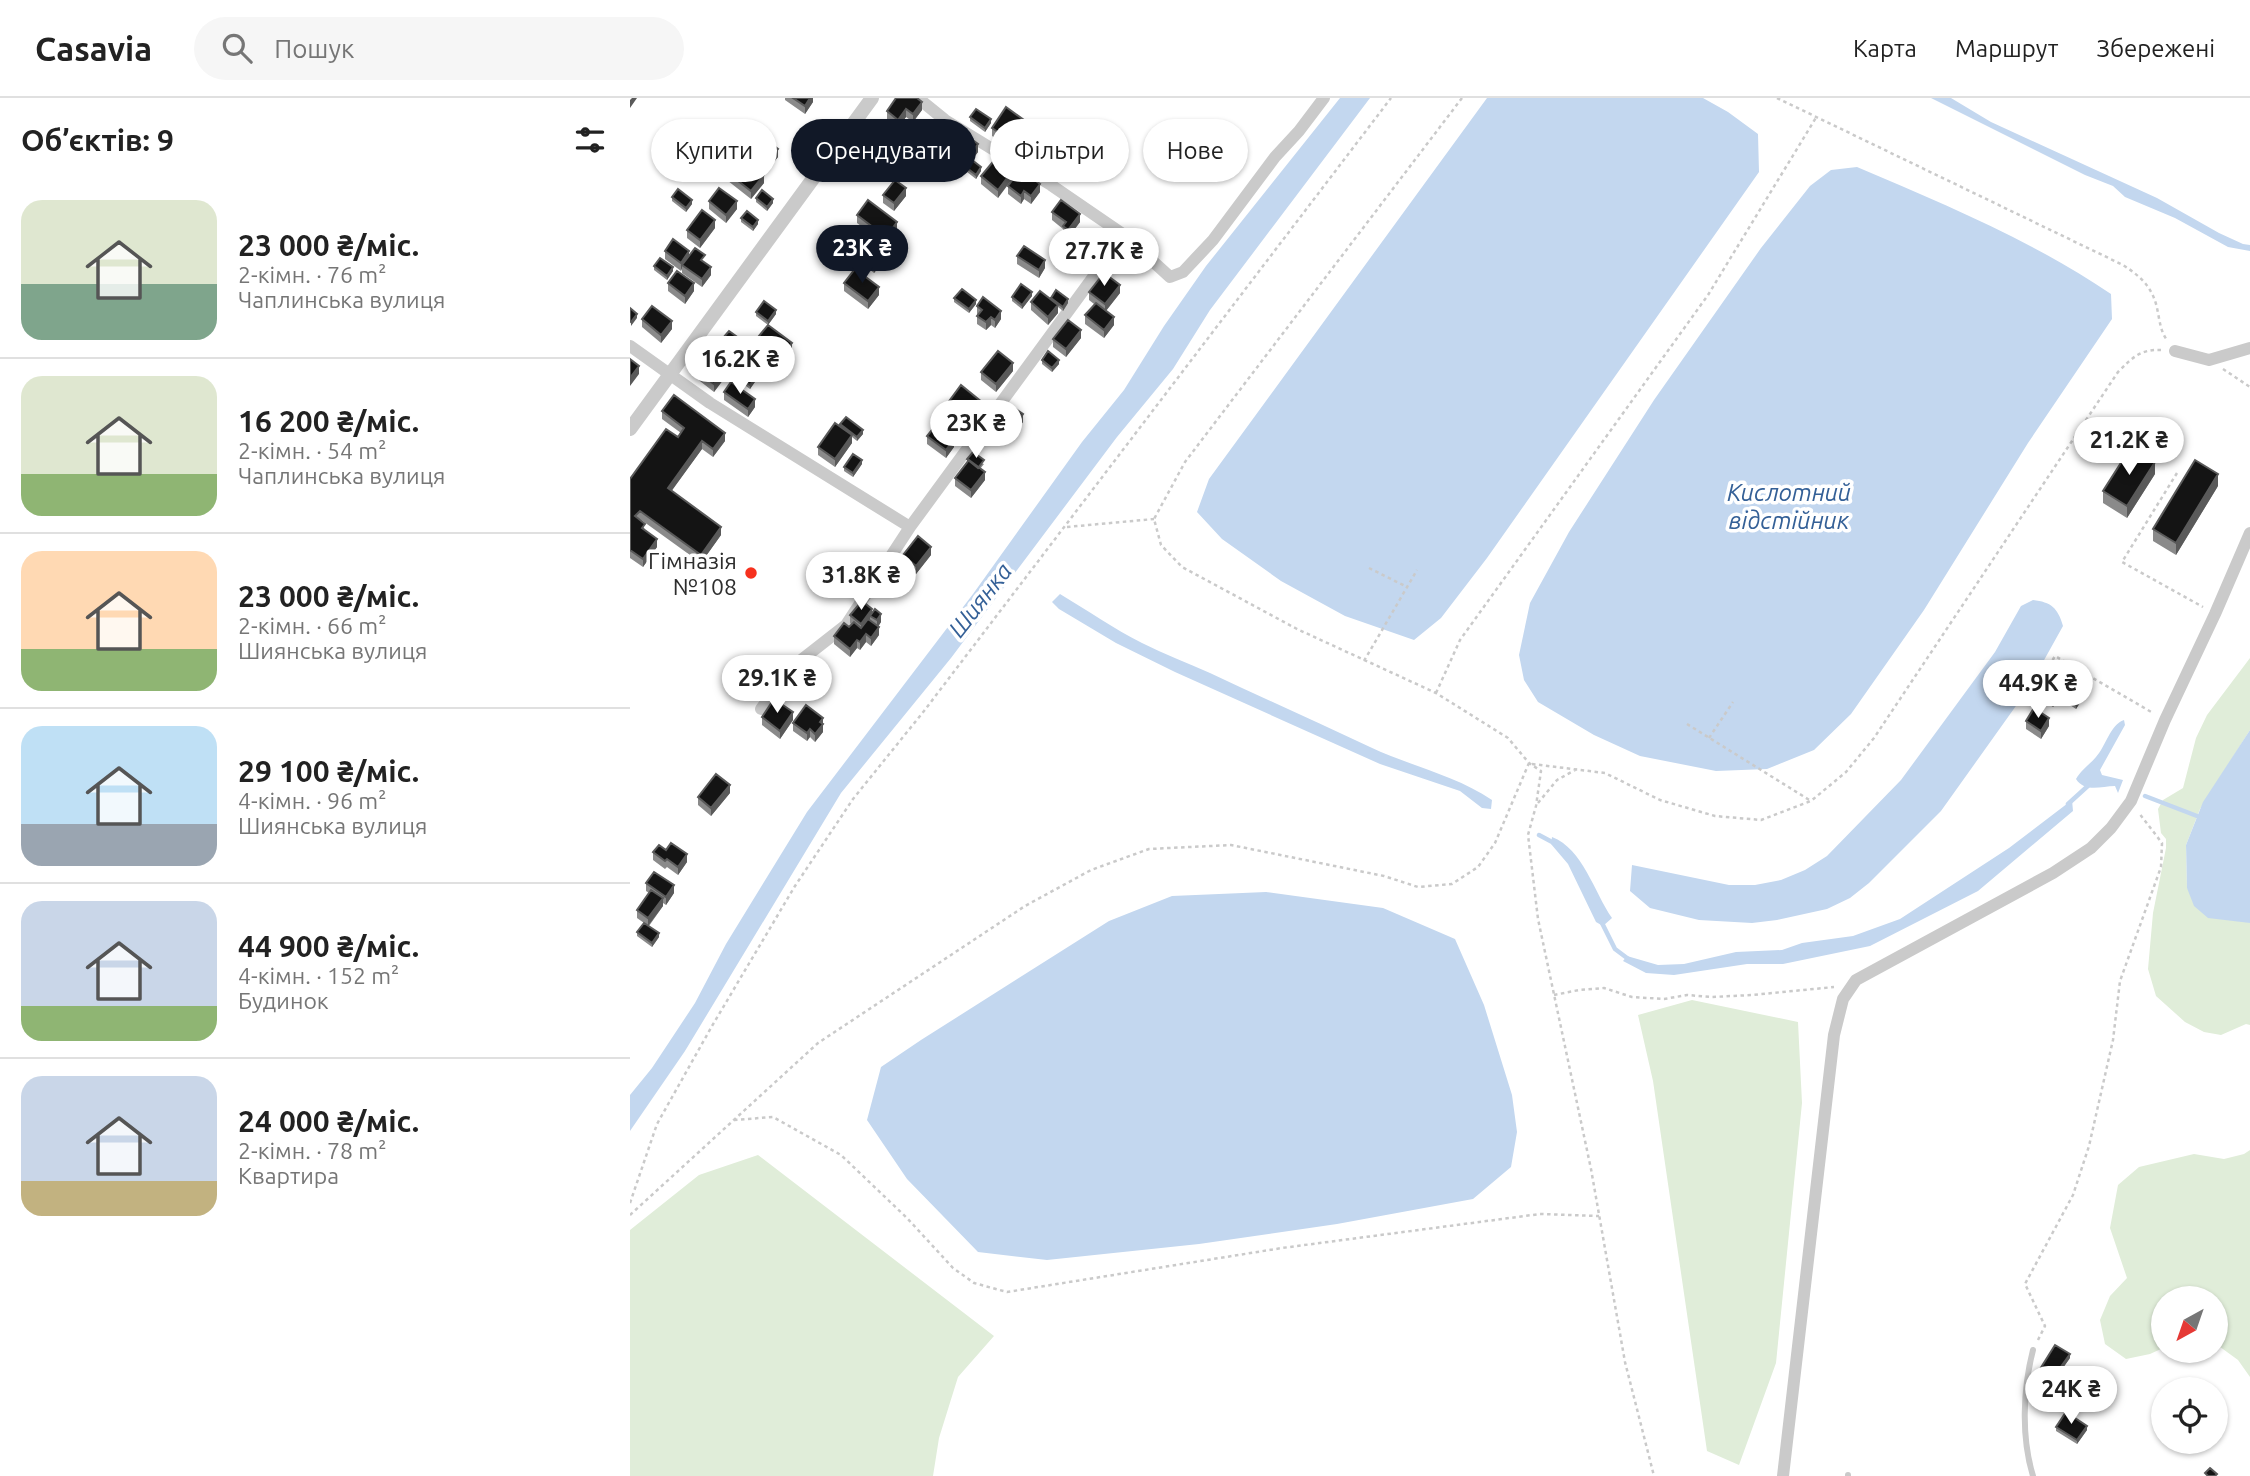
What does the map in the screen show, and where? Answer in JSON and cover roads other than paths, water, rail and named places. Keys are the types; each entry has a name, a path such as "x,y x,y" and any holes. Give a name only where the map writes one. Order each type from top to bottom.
{"street":[{"path":"630,429 872,98"},
{"path":"918,98 945,120 1051,185 1124,235 1170,277 1183,272 1213,240 1275,157 1324,98"},
{"path":"761,709 791,668 846,625 910,527 1124,235"},
{"path":"630,346 710,402 910,527"},
{"path":"2175,351 2209,360 2250,348"},
{"path":"1783,1476 1834,1035 1843,999 1851,985 1879,967 2053,873 2091,848 2111,828 2131,801 2250,533"}],"lane":[{"path":"2033,1350 2028,1371 2026,1417 2027,1456 2033,1476"}],"water":[{"name":"Шиянка","path":"1340,98 1370,98 1210,310 1173,369 1117,437 951,658 841,793 685,1051 630,1131 630,1095 652,1068 695,1003 726,944 807,812 973,594 1082,442 1124,390 1206,266"},
{"path":"1487,98 1703,98 1758,134 1759,172 1487,558 1441,618 1414,640 1345,616 1281,581 1222,539 1197,512 1209,479"},
{"path":"1931,98 1951,98 1991,122 2157,198 2219,233 2250,245 2250,251 2228,247 2175,218 2125,197 2113,186 2085,175"},
{"name":"Кислотний відстійник","path":"1857,167 1987,224 2051,257 2111,294 2112,319 2028,443 1924,610 1851,714 1814,750 1767,769 1716,771 1640,756 1594,735 1538,702 1524,680 1519,655 1530,603 1569,532 1654,400 1761,248 1810,186 1831,170"},
{"path":"1060,594 1150,647 1385,754 1478,791 1492,800 1491,809 1482,808 1460,791 1380,764 1116,643 1059,609 1052,602"},
{"path":"2033,600 2053,607 2063,626 2028,689 1941,811 1869,883 1850,898 1827,909 1752,923 1699,920 1650,908 1630,891 1632,865 1729,885 1755,885 1781,880 1805,870 1827,856 1901,780 1995,652 2021,606"},
{"path":"2124,720 2125,725 2100,770 2102,775 2123,780 2118,793 2115,786 2084,786 2076,779 2100,752 2115,726"},
{"path":"2250,730 2250,923 2208,918 2194,906 2187,888 2186,845 2203,802"},
{"path":"2072,800 2073,811 1978,891 1870,946 1783,964 1747,964 1674,975 1646,973 1623,961 1627,956 1658,965 1684,964 1736,952 1782,950 1802,943 1853,936 1900,919 2009,848"},
{"path":"1552,837 1572,851 1587,872 1612,918 1603,926 1596,922 1568,864 1551,844"},
{"path":"1266,892 1383,908 1455,939 1484,1005 1512,1095 1517,1132 1511,1167 1473,1199 1337,1224 1199,1244 1047,1260 978,1252 907,1179 867,1120 881,1067 1109,921 1172,896"}],"waterway":[{"path":"2068,804 2090,784"},
{"path":"2145,796 2197,816"},
{"path":"1539,835 1554,843"},
{"path":"1601,921 1615,949 1631,961"}],"place":[{"name":"Гімназія №108","path":"751,573"}]}
